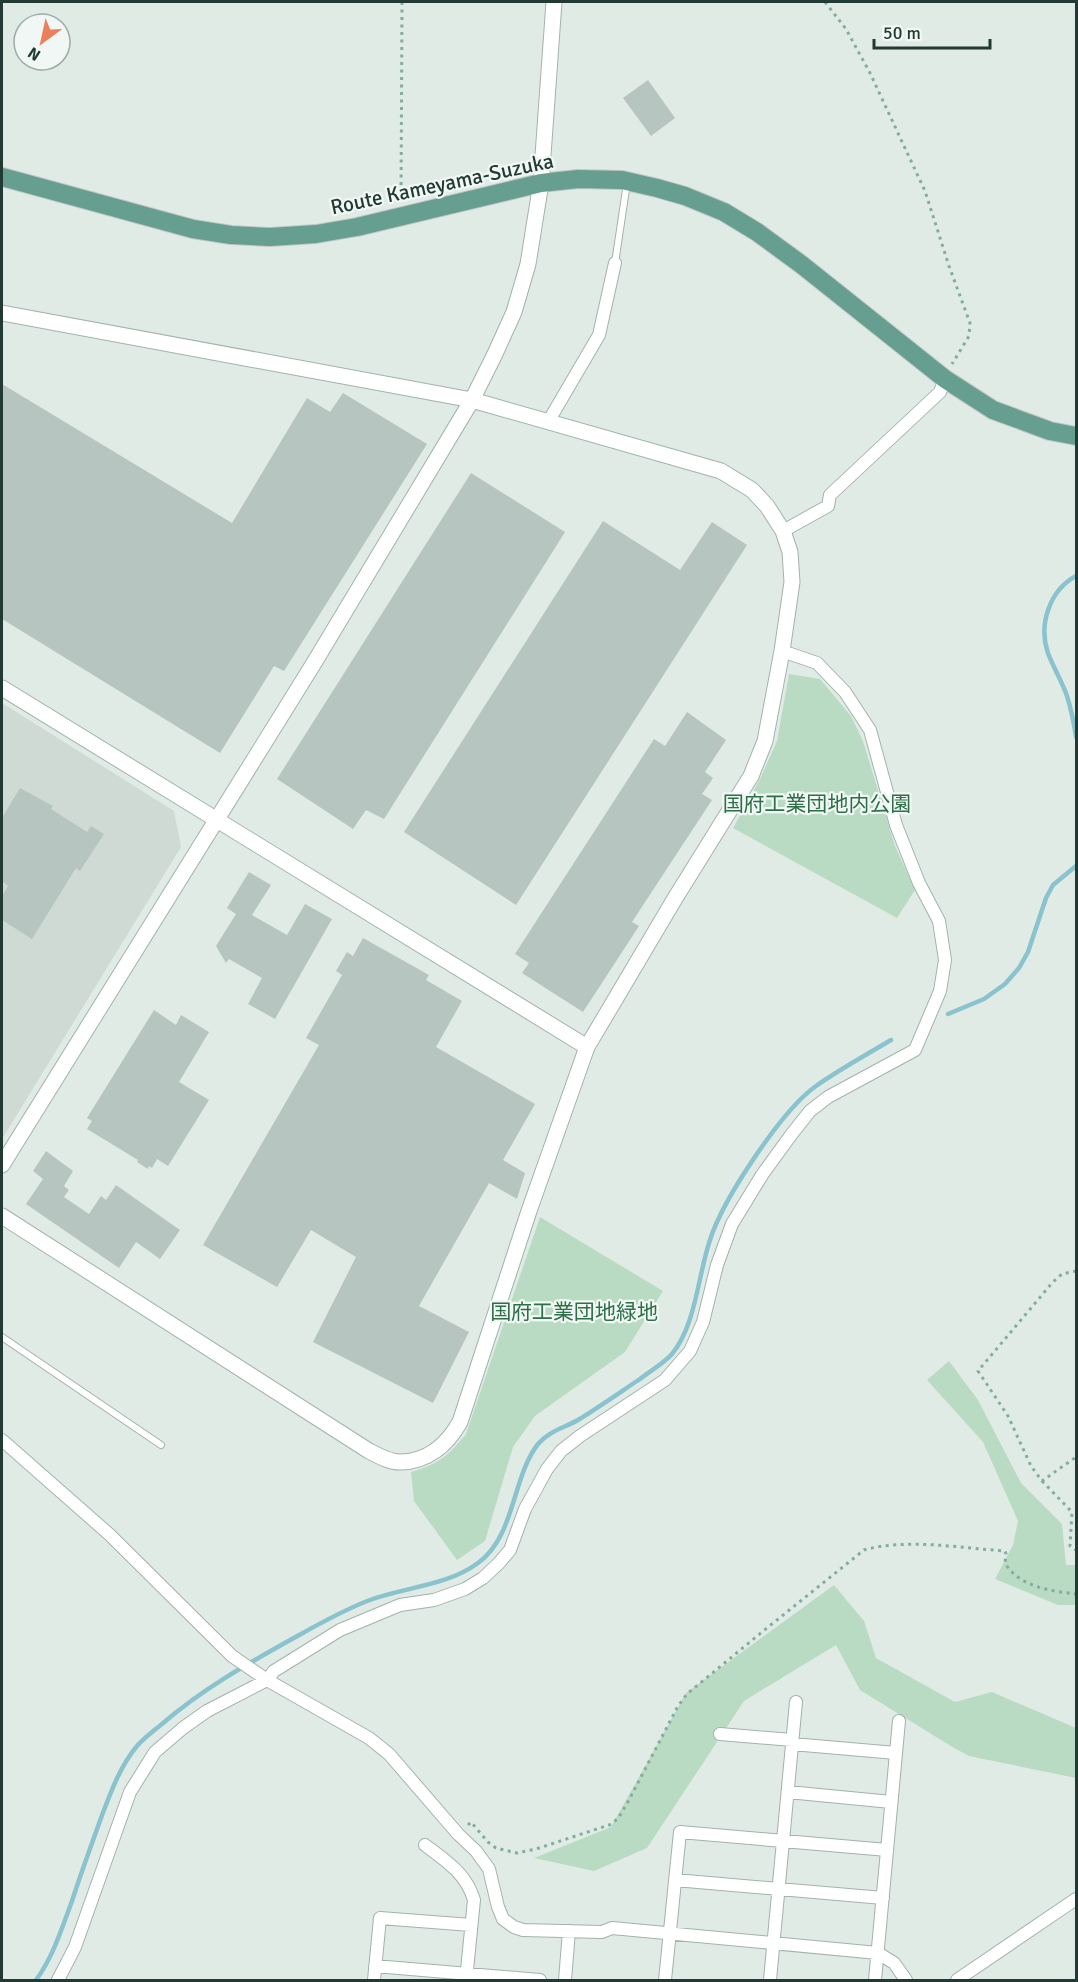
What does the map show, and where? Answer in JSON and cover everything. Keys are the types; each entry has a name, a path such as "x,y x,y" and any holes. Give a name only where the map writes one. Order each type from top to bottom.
{"main road":[{"name":"Route Kameyama-Suzuka","path":"2,177 182,226 231,235 270,237 316,234 357,227 541,183 578,179 627,182 685,196 724,212 757,232 802,265 945,379 993,410 1050,431 1077,436"}],"street":[{"path":"2,1165 314,663 471,400 494,356 514,312 528,264 541,183 555,2"},
{"path":"548,422 599,335 615,263"},
{"path":"2,313 471,400 721,471 752,490 789,527 792,582 765,741 751,776 587,1047 529,1211 460,1422 446,1443 439,1449 425,1456 399,1462 369,1451 2,1216"},
{"path":"789,527 828,506 830,495 940,392 945,379"},
{"path":"58,1980 75,1947 130,1792 154,1752 207,1711 340,1630 400,1605 434,1600 465,1589 483,1578 510,1550 525,1509 547,1469 561,1451 665,1380 690,1351 703,1322 717,1265 732,1224 790,1135 810,1112 828,1097 915,1050 940,991 945,960 939,921 920,883 896,825 870,730 845,692 817,663 782,651"},
{"path":"2,688 587,1047"},
{"path":"2,1440 110,1535 232,1656 376,1743 389,1754 458,1834 476,1851 489,1869 503,1919 514,1927 523,1930 602,1932 612,1928 878,1953 894,1963 906,1980"},
{"path":"770,1980 796,1702"},
{"path":"875,1980 899,1721"},
{"path":"720,1734 896,1754"},
{"path":"788,1792 891,1802"},
{"path":"665,1980 680,1832 887,1850"},
{"path":"425,1845 450,1864 465,1878 470,1887 474,1900 466,1977"},
{"path":"675,1880 883,1898"},
{"path":"957,1980 1077,1899"},
{"path":"374,1980 380,1918 471,1925"},
{"path":"565,1980 569,1931"},
{"path":"375,1966 466,1977 540,1980"}],"lane":[{"path":"615,263 627,182"},
{"path":"2,1337 161,1445"}],"path":[{"path":"401,217 402,2"},
{"path":"825,2 846,29 870,73 925,191 970,323 969,336 945,379"},
{"path":"1077,1271 1062,1274 1052,1283 978,1371 1008,1416 1031,1466 1072,1512 1070,1546 1077,1550"},
{"path":"1042,1481 1077,1457"},
{"path":"458,1834 471,1822 496,1848 517,1853 612,1824 630,1800 678,1706 687,1694 864,1550 882,1545 905,1544 1005,1551 1005,1563 1010,1572 1044,1590 1077,1594"}],"shaded area":[{"path":"2,703 174,811 181,847 2,1139"}],"green space":[{"name":"国府工業団地内公園","path":"789,674 820,679 851,716 863,741 895,846 915,890 897,918 733,828 760,779 777,741"},
{"name":"国府工業団地緑地","path":"540,1217 663,1291 625,1352 535,1416 513,1447 485,1541 457,1560 414,1501 411,1472 429,1466 442,1458 466,1434"},
{"path":"949,1361 978,1400 1021,1483 1062,1524 1066,1565 1076,1565 1076,1605 1058,1605 995,1579 1013,1545 1018,1521 983,1442 927,1380"},
{"path":"834,1585 864,1621 876,1658 955,1702 992,1692 1076,1728 1076,1778 969,1756 954,1748 860,1690 836,1645 744,1701 647,1848 594,1871 534,1858 611,1827 686,1693"}],"building":[{"path":"648,80 675,118 651,136 623,98"},
{"path":"2,384 232,523 307,398 330,412 343,393 427,444 284,671 274,666 220,753 2,619"},
{"path":"471,473 565,532 384,819 366,810 353,829 277,779"},
{"path":"603,521 680,570 712,522 747,545 516,905 404,832"},
{"path":"687,712 726,740 705,772 713,778 702,794 712,800 632,922 639,926 583,1012 522,973 529,963 515,954 654,739 665,746"},
{"path":"20,788 53,806 51,809 87,832 91,826 104,834 80,871 76,868 32,939 2,920 2,896 8,886 2,881 2,818"},
{"path":"249,872 271,885 252,915 287,935 305,904 332,919 275,1019 248,1004 262,978 229,959 226,963 216,946 236,914 227,908"},
{"path":"363,938 429,975 426,980 462,1001 436,1047 535,1104 503,1160 525,1173 517,1199 489,1183 419,1306 469,1332 433,1403 313,1342 356,1257 311,1230 277,1287 203,1245 319,1045 306,1038 342,975 336,971 347,952 353,956"},
{"path":"154,1010 176,1025 181,1015 209,1032 179,1082 209,1100 168,1166 157,1159 152,1168 149,1166 148,1169 137,1162 138,1160 87,1129 92,1121 87,1118"},
{"path":"46,1151 73,1171 64,1186 69,1190 64,1197 89,1214 101,1196 106,1200 116,1185 180,1230 160,1259 136,1242 119,1268 26,1204 43,1179 33,1171"}],"waterway":[{"path":"1076,576 1067,582 1053,599 1044,631 1048,653 1067,696 1076,737"},
{"path":"948,1014 984,999 1005,984 1019,968 1028,952 1046,898 1053,885 1076,866"},
{"path":"36,1980 57,1942 112,1790 125,1762 137,1746 208,1689 311,1628 370,1600 453,1577 478,1563 490,1552 506,1523 529,1458 538,1444 547,1436 578,1420 640,1379 672,1354 686,1329 696,1299 710,1240 717,1223 740,1180 771,1134 787,1114 816,1086 891,1040"}]}
